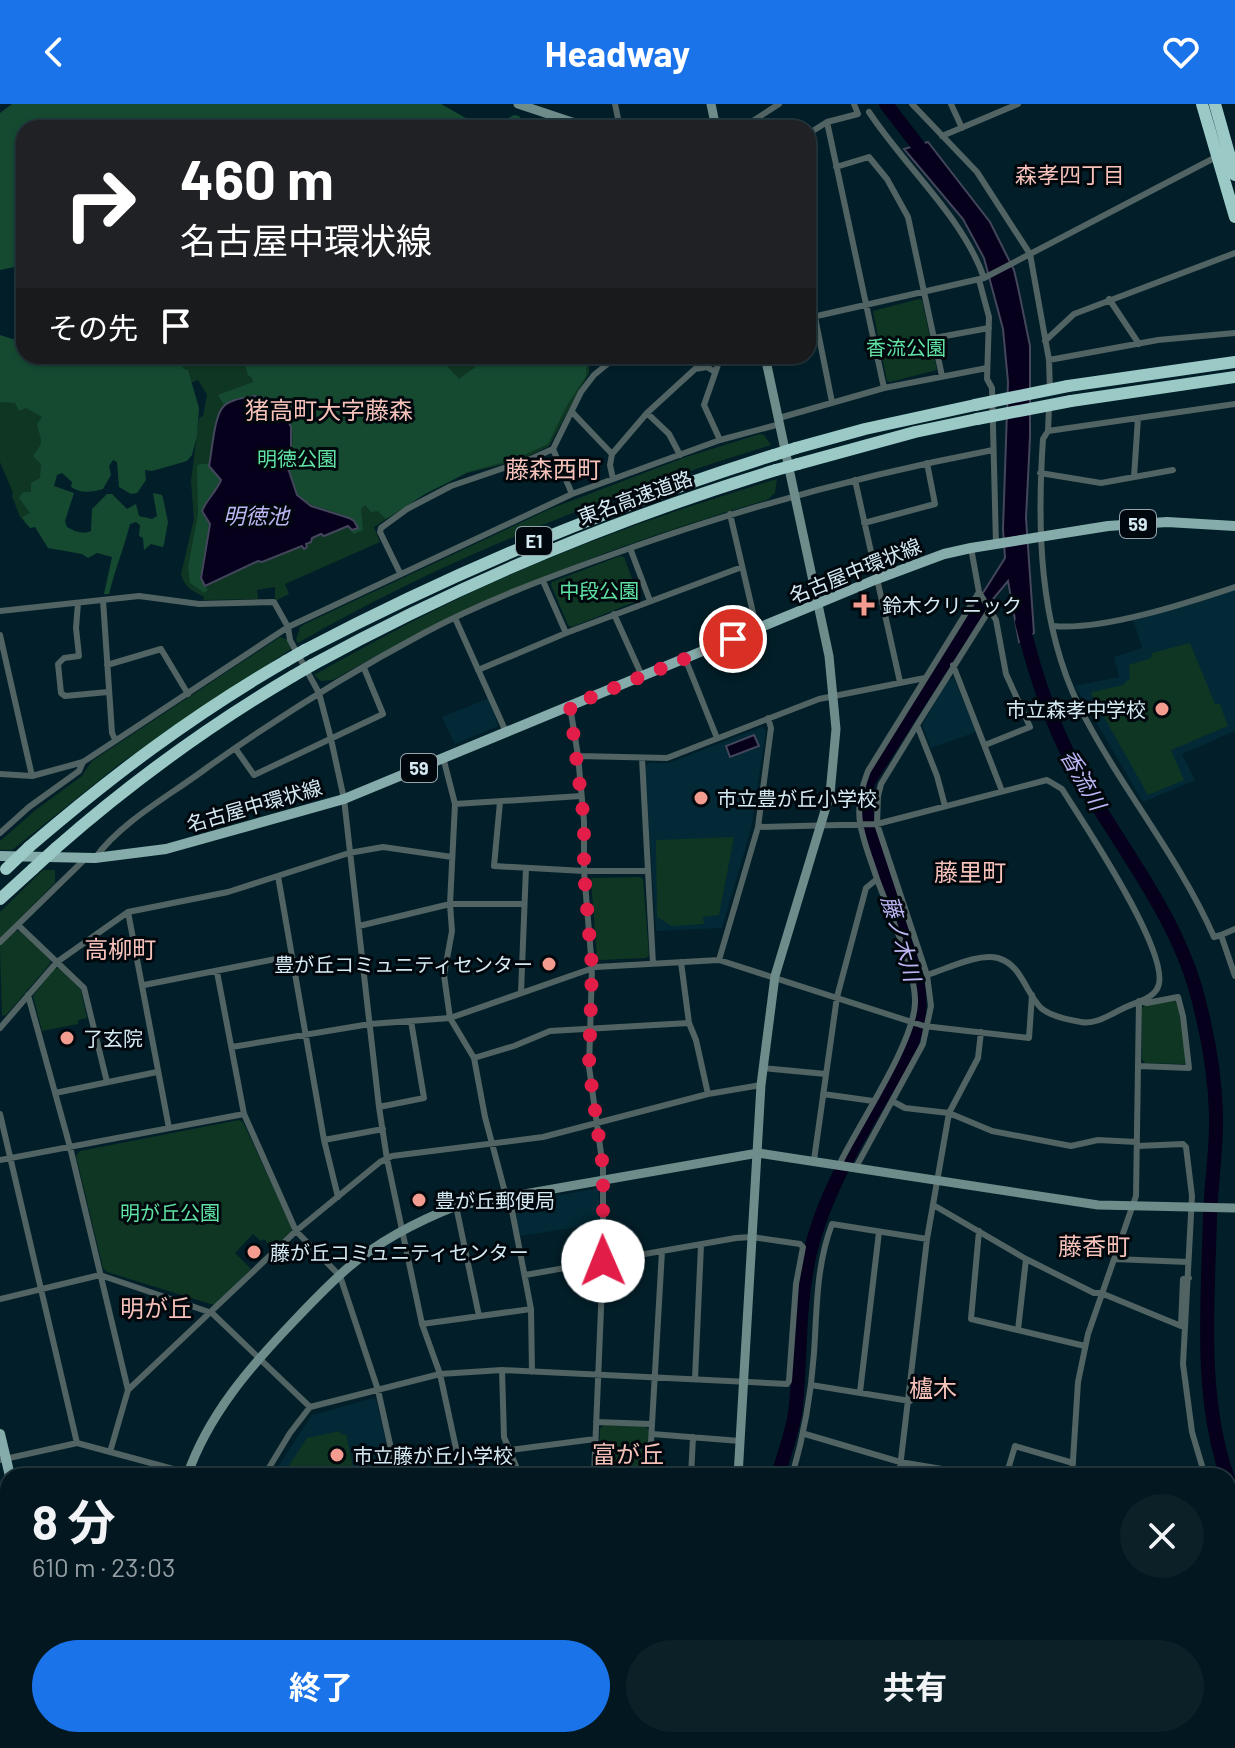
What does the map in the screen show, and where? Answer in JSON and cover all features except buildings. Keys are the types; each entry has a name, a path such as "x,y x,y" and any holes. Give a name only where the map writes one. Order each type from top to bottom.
{"highway":[{"path":"1202,104 1235,217"},
{"path":"1215,104 1235,175"},
{"name":"東名高速道路","path":"3,872 142,754 204,711 305,650 450,578 552,533 677,486 865,429 1068,386 1235,362"},
{"name":"東名高速道路","path":"0,899 153,767 242,707 381,627 558,547 682,500 880,441 1071,401 1235,377"}],"main road":[{"name":"名古屋中環状線","path":"0,856 90,858 166,849 344,799 944,554 1108,526 1167,522 1235,526"},
{"path":"0,1434 3,1459"}],"street":[{"path":"518,104 566,120"},
{"path":"754,120 779,104"},
{"path":"816,129 827,122 858,114 854,104"},
{"path":"912,104 977,172 1028,255 1050,378 1048,431 1043,439 1039,499 1043,585 1067,676 1085,717 1187,884 1217,936 1235,976"},
{"path":"951,104 962,128"},
{"path":"996,104 1000,112"},
{"path":"942,136 1018,104"},
{"path":"869,112 893,148 975,251 984,278 989,317 987,379 992,388 998,544"},
{"path":"827,122 884,388"},
{"path":"816,316 984,278 1218,156"},
{"path":"836,167 869,157 887,179 908,217 942,376"},
{"path":"1045,341 1074,314 1235,253"},
{"path":"1109,299 1139,344"},
{"path":"934,338 989,328"},
{"path":"1049,360 1139,344 1235,333"},
{"path":"816,334 832,402"},
{"path":"400,573 380,532 381,528 407,509 451,486 553,449 581,392 607,364"},
{"path":"718,364 704,405 720,440"},
{"path":"738,1468 762,1068 775,976 823,823 833,777 836,729 834,695 818,603 767,364"},
{"path":"613,479 610,465 612,454 623,438 695,369 707,367 715,372"},
{"path":"0,774 32,776 83,762 288,627 572,494 832,402 884,388 987,368"},
{"path":"1048,431 1235,404"},
{"path":"572,412 612,454"},
{"path":"647,413 669,434 680,455"},
{"path":"1134,477 1138,418"},
{"path":"553,449 572,494"},
{"path":"0,942 123,829 235,748 319,693 455,618 630,548 730,514 855,480 993,450"},
{"path":"864,523 935,504 927,463"},
{"path":"1040,473 1101,483 1173,470"},
{"path":"855,480 900,682"},
{"path":"730,514 757,630"},
{"path":"630,548 650,601"},
{"path":"971,548 980,595 996,620 1006,674 1030,727 985,745"},
{"path":"478,670 614,614 742,567"},
{"path":"543,581 566,633"},
{"path":"1053,626 1075,628 1100,623 1235,587"},
{"path":"839,1165 898,1056 913,1022 915,1004 910,973 877,879 858,804 868,771 980,595"},
{"path":"0,611 139,596 199,604 274,602 288,627 290,640 319,693 344,799 387,1159 422,1324 440,1374 460,1468"},
{"path":"103,600 108,692 115,739"},
{"path":"78,603 76,628 79,656 64,658 58,664 61,693 65,696 108,692"},
{"path":"856,1167 923,1044 931,1006 927,975 876,824 876,803 881,784 988,606"},
{"path":"614,614 642,676"},
{"path":"455,618 506,732"},
{"path":"0,635 4,672 32,776"},
{"path":"107,665 161,649 188,694"},
{"path":"685,658 717,738"},
{"path":"953,665 1002,791"},
{"path":"235,748 254,775 383,714 364,668"},
{"path":"578,756 667,758 834,695 925,678"},
{"path":"570,706 578,756 592,968 589,1067 603,1168 603,1261 594,1468"},
{"path":"719,960 758,827 771,728 768,718"},
{"path":"917,725 945,806"},
{"path":"443,757 455,804 450,904 452,931 444,975 450,1018 474,1058 485,1117 508,1196 531,1309 532,1372"},
{"path":"642,758 653,964"},
{"path":"0,833 29,807 79,771 83,762"},
{"path":"758,827 876,824 1047,780 1062,789 1139,917 1161,976 1159,988 1149,997 1097,1021 1084,1023 1050,1014 1041,1008 1017,970 998,958 976,960 927,975"},
{"path":"455,804 581,796"},
{"path":"500,802 494,866 648,871"},
{"path":"1,1023 57,962 128,912 228,892 349,853 383,847 452,857"},
{"path":"521,993 526,868"},
{"path":"278,876 324,1140 338,1197"},
{"path":"814,1160 837,997 866,888 877,879"},
{"path":"359,926 450,904 524,904"},
{"path":"128,912 169,1128"},
{"path":"18,925 84,988 107,1082"},
{"path":"1217,936 1235,929"},
{"path":"144,985 291,956"},
{"path":"232,1047 370,1024 450,1018 592,968 681,962 719,960 926,1026 1029,1038 1032,995"},
{"path":"681,962 689,1023 708,1094"},
{"path":"217,972 244,1114 296,1231 340,1276 378,1390 395,1468"},
{"path":"28,995 70,1147 128,1390 110,1452"},
{"path":"1139,1001 1147,1003 1178,997 1189,1068 1139,1066"},
{"path":"1073,1468 1078,1382 1085,1346 1101,1293 1135,1205 1139,1001"},
{"path":"379,1107 424,1098 411,1021"},
{"path":"474,1058 550,1031 689,1023"},
{"path":"900,1468 927,1239 949,1113 978,1058 981,1032"},
{"path":"762,1068 826,1074"},
{"path":"55,1093 157,1072"},
{"path":"128,1390 296,1231 392,1156 543,1137 708,1094 761,1085"},
{"path":"823,1094 873,1101"},
{"path":"892,1101 905,1108 949,1113 992,1131 1071,1146 1098,1140 1183,1144 1186,1147 1193,1206 1183,1364 1192,1432 1203,1468"},
{"path":"0,1114 77,1443"},
{"path":"0,1160 244,1114"},
{"path":"324,1140 383,1129"},
{"path":"191,1468 211,1423 258,1358 340,1276 357,1260 402,1231 456,1206 758,1153 1098,1205 1234,1208"},
{"path":"456,1206 479,1316"},
{"path":"935,1206 1026,1259 1094,1293 1101,1293 1181,1326 1183,1279 1189,1278"},
{"path":"794,1468 805,1434 818,1276 832,1224 927,1239"},
{"path":"979,1231 971,1319 1085,1346"},
{"path":"860,1392 879,1232"},
{"path":"269,1468 310,1407 440,1374 502,1370 787,1384 789,1381 796,1284 803,1247 800,1244 752,1237 525,1275"},
{"path":"695,1379 701,1245"},
{"path":"650,1468 662,1251"},
{"path":"1018,1330 1026,1259"},
{"path":"1114,1259 1188,1262"},
{"path":"0,1299 100,1275 212,1313 310,1407"},
{"path":"422,1324 531,1309"},
{"path":"502,1370 504,1437 517,1468"},
{"path":"811,1385 910,1401"},
{"path":"596,1422 651,1424"},
{"path":"652,1434 740,1441"},
{"path":"805,1434 900,1462 936,1468"},
{"path":"691,1468 693,1437"},
{"path":"510,1450 595,1439"},
{"path":"3,1459 77,1443 167,1468"},
{"path":"1008,1468 1015,1446 1073,1463"}],"shaded area":[{"name":"市立森孝中学校","path":"1235,589 1235,731 1182,754 1195,780 1143,802 1075,686 1119,677 1114,657 1142,648 1133,619"},
{"path":"954,678 976,732 931,748 922,725 948,680"},
{"path":"489,698 498,726 455,744 442,717"},
{"name":"市立豊が丘小学校","path":"762,727 766,731 751,829 722,928 656,931 645,767 649,763 669,763"},
{"path":"599,1188 599,1224 520,1236 514,1207 516,1203"},
{"name":"市立藤が丘小学校","path":"376,1399 392,1468 277,1468 312,1415"}],"green space":[{"path":"12,104 441,104 469,120 16,120 16,267 0,270 0,113"},
{"path":"514,115 522,120 505,120"},
{"name":"香流公園","path":"922,300 937,370 887,381 873,311"},
{"path":"0,335 16,340 16,364 180,364 188,370 199,408 197,436 192,455 187,461 152,471 145,470 146,480 137,493 131,494 119,487 117,462 113,460 109,466 111,475 103,489 79,491 71,487 72,482 62,473 57,475 54,486 74,493 65,521 67,527 79,532 91,531 92,509 107,494 112,494 127,509 136,504 139,516 152,519 157,516 153,493 162,495 168,522 163,547 151,544 144,550 143,538 139,536 140,525 136,522 130,524 109,594 104,594 112,557 97,553 88,558 82,554 48,548 35,527 30,528 22,517 30,513 19,498 23,492 31,492 31,483 40,478 41,464 33,456 41,444 37,424 42,417 26,408 19,411 15,403 0,402"},
{"name":"明徳公園","path":"16,341 16,364 590,364 589,373 549,446 521,460 467,473 423,495 374,527 380,542 285,584 289,594 275,601 275,587 257,590 258,599 203,600 204,597 187,585 181,574 194,519 191,481 199,418 203,416 207,395 198,380 68,433 34,524 28,526 20,517 0,462 0,347"},
{"path":"245,364 445,364 459,379 479,364 587,364 586,376 548,444 515,459 468,472 386,519 378,511 371,512 365,505 361,509 363,530 354,534 351,532 358,528 355,521 311,504 296,492 287,465 292,432 289,419 281,408 257,398 224,405 218,395 253,382"},
{"path":"760,434 771,445 649,485 529,530 412,583 298,643 296,640 300,627 307,623 550,509 686,457"},
{"path":"209,464 220,479 202,512 209,524 200,578 208,590 204,593 190,583 188,567 198,515 197,466"},
{"path":"777,479 775,493 767,500 654,536 544,577 437,625 333,680 321,681 314,675 419,619 519,571 628,528"},
{"name":"中段公園","path":"624,557 639,597 637,601 572,627 568,625 552,582"},
{"path":"280,637 288,640 291,649 122,762 12,850 0,850 0,841 82,776 92,761"},
{"path":"1190,643 1215,704 1220,704 1228,726 1171,750 1184,780 1148,795 1091,694 1123,685 1130,678 1129,665 1151,658 1152,653"},
{"path":"734,837 719,915 703,917 704,924 672,926 657,917 656,840"},
{"path":"43,870 55,870 55,883 0,938 0,912"},
{"path":"643,879 649,955 646,958 600,960 597,957 591,880"},
{"path":"20,931 50,960 50,964 2,1016 0,946"},
{"path":"59,968 81,990 87,1018 78,1020 78,1024 42,1031 33,996 54,969"},
{"path":"1173,999 1181,1017 1187,1062 1145,1063 1142,1059 1142,1008"},
{"name":"明が丘公園","path":"239,1120 243,1122 292,1228 291,1232 272,1248 264,1239 261,1241 253,1234 235,1253 251,1269 214,1305 107,1272 103,1268 76,1156 80,1151"},
{"path":"604,1425 645,1426 649,1430 647,1468 598,1468 600,1429"},
{"path":"340,1431 341,1435 346,1434 353,1468 287,1468 307,1438"}],"water":[{"path":"928,142 990,222 1014,270 1030,346 1026,518 1034,633 1019,642 1008,581 978,617 971,612 1005,558 1003,529 1008,382 1003,329 984,258 963,219 904,149"},
{"name":"明徳池","path":"254,396 270,400 283,410 291,427 291,455 287,465 297,495 311,506 349,518 358,528 352,530 348,526 324,536 321,534 312,538 304,549 302,546 258,561 205,586 201,578 210,524 202,511 221,480 209,466 217,418 226,404"},
{"path":"754,735 759,746 730,757 726,746"}],"waterway":[{"name":"香流川","path":"886,104 929,160"},
{"name":"藤ノ木川","path":"780,1468 795,1414 803,1291 818,1226 839,1174 909,1051 919,1015 917,979 868,827 868,782 984,600"},
{"name":"香流川","path":"1022,622 1039,683 1062,742 1162,910 1188,965 1201,1008 1216,1114 1207,1348 1212,1413 1225,1468"}],"place":[{"name":"鈴木クリニック","path":"864,605"},
{"name":"市立森孝中学校","path":"1162,709"},
{"name":"市立豊が丘小学校","path":"701,798"},
{"name":"豊が丘コミュニティセンター","path":"549,964"},
{"name":"了玄院","path":"67,1038"},
{"name":"豊が丘郵便局","path":"419,1200"},
{"name":"藤が丘コミュニティセンター","path":"254,1252"},
{"name":"市立藤が丘小学校","path":"337,1455"}],"district":[{"name":"森孝四丁目","path":"1070,174"},
{"name":"猪高町大字藤森","path":"329,409"},
{"name":"藤森西町","path":"553,468"},
{"name":"藤里町","path":"970,871"},
{"name":"高柳町","path":"120,948"},
{"name":"藤香町","path":"1094,1245"},
{"name":"明が丘","path":"156,1307"},
{"name":"櫨木","path":"933,1387"},
{"name":"富が丘","path":"628,1453"}],"route":[{"path":"603,1261 603,1168 589,1067 592,968 584,871 584,821 570,706 733,639"}]}
